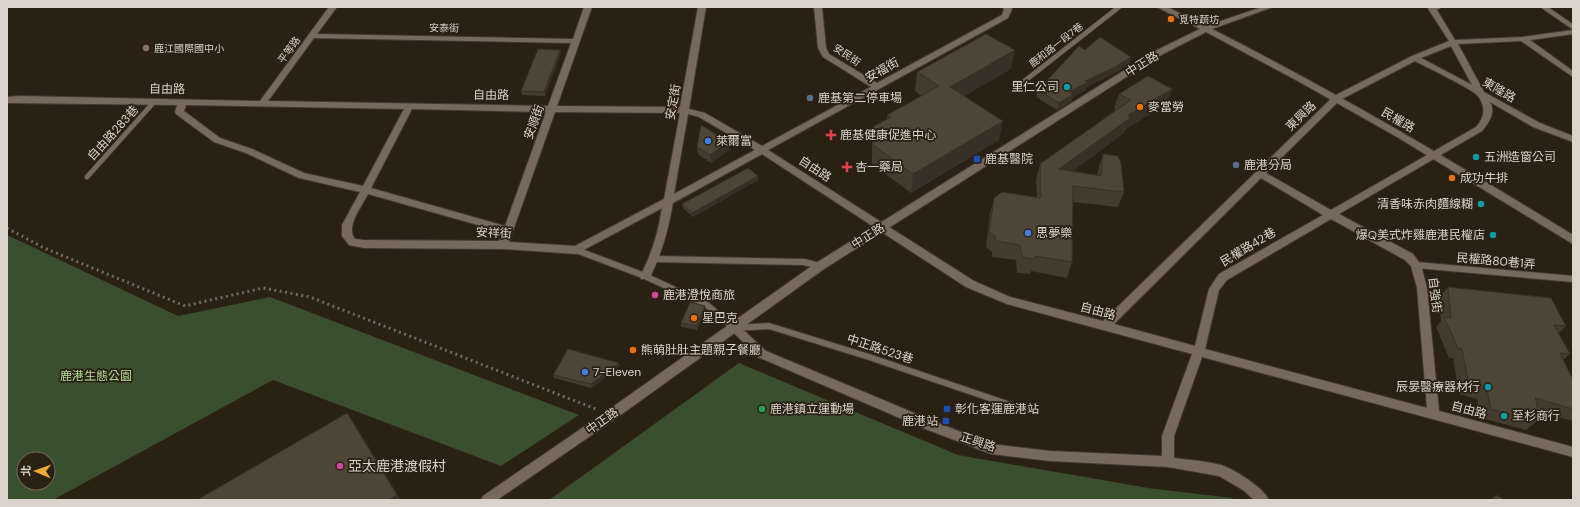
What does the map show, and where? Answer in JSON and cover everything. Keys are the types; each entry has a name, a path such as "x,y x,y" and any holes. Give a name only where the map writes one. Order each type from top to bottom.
{"street":[{"name":"平等路","path":"262,104 333,7"},
{"name":"安順街","path":"503,245 588,7"},
{"name":"安定街","path":"646,276 663,233 667,202 702,7"},
{"name":"安民街","path":"818,7 822,48 826,54 877,87"},
{"name":"安福街","path":"762,150 1005,16 1008,9 1006,7"},
{"name":"民權路","path":"1160,7 1206,29 1337,98 1436,155 1573,240"},
{"name":"中正路","path":"487,500 611,415 820,266 1158,53 1206,29 1269,7"},
{"name":"民權路42巷","path":"1168,462 1168,436 1198,351 1214,289 1223,277 1330,214 1436,155 1479,128 1485,122 1488,114 1488,107 1478,92 1453,42 1433,7"},
{"name":"東興路","path":"1105,326 1337,98 1415,58 1453,42 1523,39 1573,32"},
{"name":"安泰街","path":"312,36 576,41"},
{"path":"1523,39 1573,75"},
{"name":"東隆路","path":"1415,58 1539,127 1556,135 1573,139"},
{"name":"自由路","path":"7,100 684,110 702,115 762,150 970,284 994,295 1007,300 1573,452"},
{"path":"182,103 179,112 217,140 249,151 302,176 365,190 508,230"},
{"name":"安祥街","path":"409,107 347,226 346,236 352,242 364,244 503,245 576,250"},
{"path":"576,250 762,150"},
{"name":"自強街","path":"1260,173 1330,214 1409,256 1416,265 1422,288 1433,414"},
{"name":"正興路","path":"734,328 762,354 927,424 991,448 1050,456 1168,462 1221,471 1247,486 1262,500"}],"lane":[{"name":"鹿和路一段7巷","path":"1022,83 1119,7"},
{"path":"1544,7 1573,27"},
{"name":"自由路283巷","path":"87,177 154,102"},
{"path":"576,250 646,276 707,305 734,328"},
{"path":"654,259 804,262 820,266"},
{"name":"民權路80巷1弄","path":"1416,265 1573,279"},
{"name":"中正路523巷","path":"734,328 769,326 869,357 1016,407"}],"path":[{"path":"7,228 44,248 185,306 263,288 310,297 611,415"}],"green space":[{"name":"鹿港生態公園","path":"7,235 178,316 270,297 579,415 501,466 273,380 53,500 7,500"},
{"name":"鹿港鎮立運動場","path":"739,363 958,455 1148,488 1232,498 1235,500 549,500"}],"building":[{"path":"986,34 1015,50 950,87 1003,121 913,174 873,145 873,127 891,117 887,115 939,86 917,72"},
{"path":"1100,37 1131,57 1115,67 1085,81 1088,82 1069,92 1073,94 1059,103 1038,90 1079,46 1085,50"},
{"path":"538,49 560,50 544,92 521,91"},
{"path":"1148,76 1172,89 1128,115 1130,118 1059,169 1101,176 1103,154 1118,156 1121,163 1124,192 1073,186 1072,262 1035,256 1035,259 1022,257 1020,245 996,241 995,236 989,232 994,198 1002,192 1041,198 1040,164 1131,100 1119,94"},
{"path":"701,125 729,142 710,155 697,147"},
{"path":"748,168 758,176 692,213 682,204"},
{"path":"1448,287 1551,298 1566,326 1554,325 1570,354 1560,353 1573,380 1573,409 1535,398 1537,404 1537,421 1491,409 1487,390 1469,385 1462,349 1458,348 1444,317 1451,318"},
{"name":"星巴克","path":"690,302 705,306 697,326 681,323"},
{"name":"7-Eleven","path":"568,349 619,363 591,384 553,375"},
{"name":"亞太鹿港渡假村","path":"347,413 397,495 389,500 197,500"},
{"path":"1496,495 1505,500 1496,500"}],"place":[{"name":"覓特蔬坊","path":"1171,19"},
{"name":"鹿江國際國中小","path":"146,48"},
{"name":"里仁公司","path":"1067,87"},
{"name":"鹿基第二停車場","path":"810,98"},
{"name":"麥當勞","path":"1140,107"},
{"name":"鹿基健康促進中心","path":"831,135"},
{"name":"萊爾富","path":"708,141"},
{"name":"五洲造窗公司","path":"1476,157"},
{"name":"鹿基醫院","path":"977,159"},
{"name":"鹿港分局","path":"1236,165"},
{"name":"杏一藥局","path":"847,167"},
{"name":"成功牛排","path":"1452,178"},
{"name":"清香味赤肉麵線糊","path":"1481,204"},
{"name":"思夢樂","path":"1028,233"},
{"name":"爆Q美式炸雞鹿港民權店","path":"1493,235"},
{"name":"鹿港澄悅商旅","path":"655,295"},
{"name":"星巴克","path":"694,318"},
{"name":"熊萌肚肚主題親子餐廳","path":"633,350"},
{"name":"7-Eleven","path":"585,372"},
{"name":"辰晏醫療器材行","path":"1488,387"},
{"name":"鹿港鎮立運動場","path":"762,409"},
{"name":"彰化客運鹿港站","path":"947,409"},
{"name":"至杉商行","path":"1504,416"},
{"name":"鹿港站","path":"946,421"},
{"name":"亞太鹿港渡假村","path":"340,466"}]}
